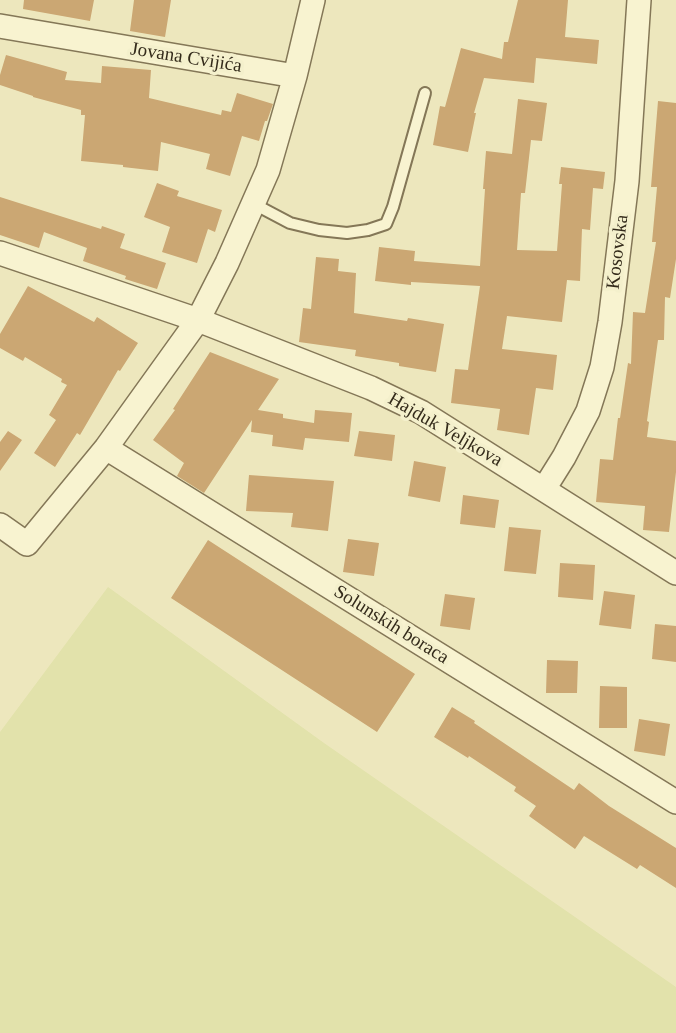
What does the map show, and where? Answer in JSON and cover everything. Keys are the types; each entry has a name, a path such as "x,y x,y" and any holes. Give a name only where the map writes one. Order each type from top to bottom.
{"street":[{"path":"0,525 27,544 106,448 198,320 268,170 313,0"},
{"name":"Kosovska","path":"544,489 588,411 602,366 627,181 639,0"},
{"name":"Jovana Cvijića","path":"0,26 295,76"},
{"name":"Hajduk Veljkova","path":"0,253 198,320 372,388 421,412 676,573"},
{"name":"Solunskih boraca","path":"106,448 676,803"}],"lane":[{"path":"254,204 290,223 319,230 347,233 368,230 386,223 394,207 425,93"}],"green space":[{"path":"108,587 324,743 676,987 676,1033 0,1033 0,732"}],"building":[{"path":"24,0 94,0 90,21 23,9"},
{"path":"134,0 171,0 165,37 130,31"},
{"path":"518,0 568,0 565,37 599,40 597,64 536,58 534,83 484,78 474,113 468,152 433,145 440,106 445,107 461,48 502,59 504,42 508,42"},
{"path":"6,55 67,72 65,80 101,83 102,66 151,70 149,98 221,115 222,110 231,112 237,93 273,104 259,141 242,136 230,176 206,169 210,154 161,142 158,171 81,161 85,115 81,115 81,110 0,85"},
{"path":"518,99 547,103 542,141 531,140 525,193 521,193 517,250 557,251 561,167 605,172 603,189 593,188 590,230 582,229 580,281 567,280 562,322 507,316 502,349 557,355 553,390 536,388 529,435 497,430 500,409 451,403 455,369 468,370 480,286 411,282 411,285 375,281 379,247 415,251 414,261 480,266 486,151 512,154"},
{"path":"658,101 676,103 676,259 670,298 665,297 664,340 658,340 647,437 676,441 676,472 669,532 643,530 645,506 596,502 600,459 613,460 628,363 631,364 633,312 645,313 656,242 652,242 657,187 651,187"},
{"path":"157,183 179,191 177,196 222,210 215,232 208,229 197,263 162,252 170,227 144,217"},
{"path":"0,197 125,234 120,248 166,263 157,289 83,261 87,248 44,232 39,248 0,235"},
{"path":"316,257 339,259 338,271 356,273 354,313 444,324 436,372 355,356 356,350 299,342 303,308 311,309"},
{"path":"28,286 94,322 97,317 138,343 120,371 118,370 80,435 77,433 55,467 34,453 56,420 49,415 67,385 61,382 62,379 25,357 23,361 0,348 0,334"},
{"path":"210,352 279,379 258,410 283,414 283,418 314,423 315,410 352,413 349,442 305,438 303,450 272,446 273,435 251,432 252,420 204,493 177,476 184,463 153,440 175,410 173,409"},
{"path":"8,431 22,440 0,471 0,442"},
{"path":"359,431 395,435 392,461 354,456"},
{"path":"414,461 446,467 440,502 408,496"},
{"path":"249,475 334,481 328,531 291,527 293,513 246,511"},
{"path":"463,495 499,500 495,528 460,524"},
{"path":"509,527 541,530 536,574 504,571"},
{"path":"348,539 379,543 374,576 343,572"},
{"path":"208,540 415,674 377,732 171,598"},
{"path":"560,563 595,565 593,600 558,597"},
{"path":"604,591 635,595 631,629 599,625"},
{"path":"445,594 475,598 470,630 440,626"},
{"path":"655,624 676,626 676,662 652,659"},
{"path":"547,660 578,661 577,693 546,693"},
{"path":"600,686 627,687 627,728 599,728"},
{"path":"452,707 574,790 579,783 609,806 676,848 676,888 640,865 637,869 584,836 575,849 529,816 536,806 514,791 516,787 434,737"},
{"path":"639,719 670,724 665,756 634,751"}]}
